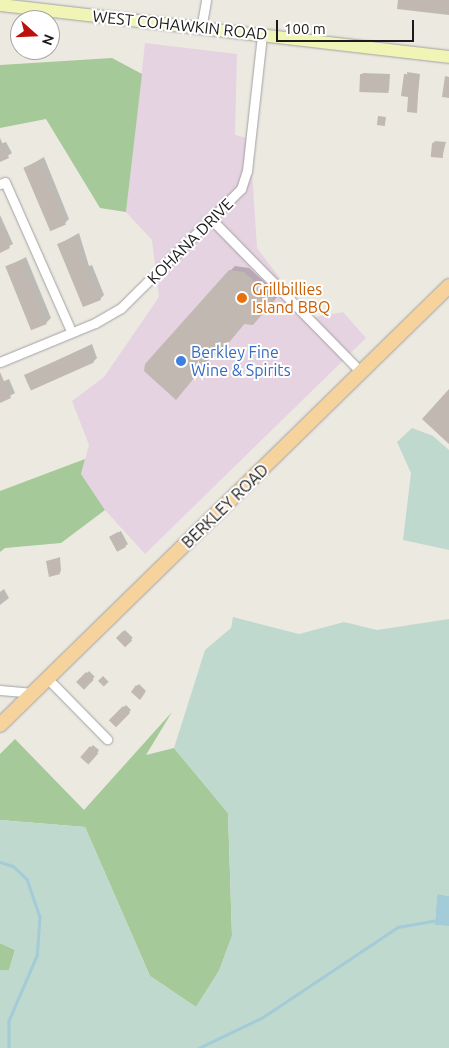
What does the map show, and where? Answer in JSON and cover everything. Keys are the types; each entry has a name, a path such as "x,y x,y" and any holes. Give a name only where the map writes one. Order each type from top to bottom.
{"main road":[{"name":"WEST COHAWKIN ROAD","path":"0,4 449,57"},
{"name":"BERKLEY ROAD","path":"0,725 449,286"}],"street":[{"path":"201,29 206,0"},
{"name":"KOHANA DRIVE","path":"0,362 121,308 212,220 241,189 246,171 262,35"},
{"path":"0,184 5,182 71,331"},
{"path":"212,220 362,372"},
{"path":"48,678 107,739"},
{"path":"0,690 33,693"}],"shaded area":[{"path":"145,43 237,54 235,135 250,139 257,248 310,318 343,312 366,338 145,554 105,510 81,474 89,445 72,401 104,377 159,297 152,240 126,212"}],"green space":[{"path":"112,58 142,74 126,212 100,208 46,119 0,128 0,65"},
{"path":"412,428 433,436 449,450 449,550 403,540 411,473 397,442"},
{"path":"85,459 81,474 105,510 61,543 5,548 0,552 0,491"},
{"path":"233,617 299,634 344,622 377,630 449,619 449,896 437,894 435,925 449,926 449,1048 0,1048 0,970 9,970 15,950 0,943 0,820 85,827 150,976 196,1007 219,971 232,936 228,813 174,748 205,650 231,628"},
{"path":"172,712 146,755 174,748 228,813 232,936 219,971 196,1007 150,976 85,827 0,820 0,754 15,739 84,810"},
{"path":"0,943 15,950 9,970 0,970"}],"water":[{"path":"437,894 449,896 449,926 435,925"}],"building":[{"path":"398,0 449,0 449,15 397,9"},
{"path":"360,74 389,75 388,93 359,92"},
{"path":"404,74 419,75 417,113 407,112 408,97 401,96"},
{"path":"445,76 449,77 449,98 442,97"},
{"path":"378,116 386,117 385,126 377,125"},
{"path":"0,138 9,158 0,162"},
{"path":"432,143 444,144 443,158 431,157"},
{"path":"39,161 66,225 50,231 23,168"},
{"path":"0,225 10,248 0,253"},
{"path":"75,237 81,252 78,254 101,300 83,307 57,244"},
{"path":"21,260 47,324 31,330 5,266"},
{"path":"229,270 244,272 275,300 253,325 244,324 218,356 213,355 176,400 144,371 145,364"},
{"path":"87,347 94,363 31,391 24,375"},
{"path":"0,372 11,398 0,403"},
{"path":"449,389 449,444 422,419"},
{"path":"118,532 126,547 117,552 109,537"},
{"path":"58,558 60,574 49,577 46,561"},
{"path":"123,631 132,640 125,647 116,638"},
{"path":"86,672 94,680 84,690 76,682"},
{"path":"103,676 109,682 104,687 98,681"},
{"path":"136,685 145,693 140,700 131,692"},
{"path":"123,706 130,713 116,727 109,720"},
{"path":"90,746 98,753 88,765 80,757"}],"waterway":[{"path":"0,862 13,866 27,879 40,917 37,956 9,1021 9,1048"},
{"path":"199,1048 263,1017 398,927 437,920"}],"place":[{"name":"Grillbillies Island BBQ","path":"242,298"},
{"name":"Berkley Fine Wine & Spirits","path":"181,361"}]}
